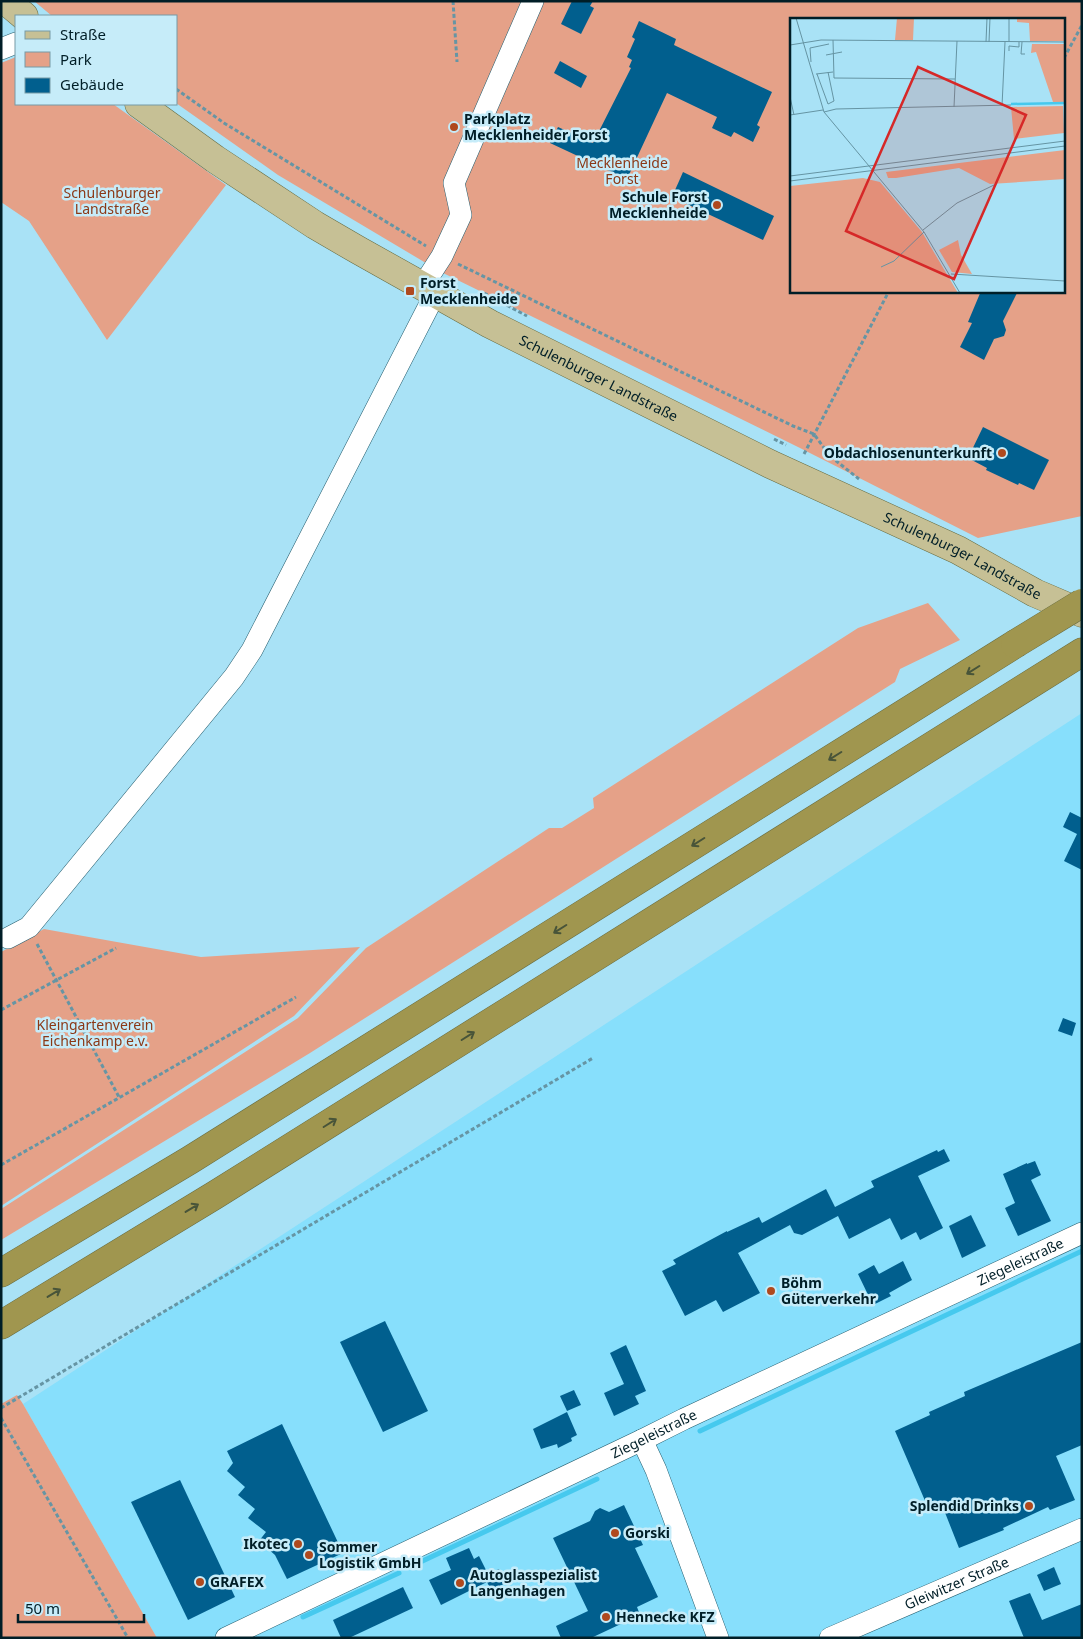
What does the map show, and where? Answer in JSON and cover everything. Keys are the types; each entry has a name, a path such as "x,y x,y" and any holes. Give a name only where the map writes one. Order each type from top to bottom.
{"highway":[{"path":"1,1273 190,1160 1082,603"},
{"path":"1,1325 215,1195 1075,656"}],"main road":[{"path":"6,1 23,15"},
{"name":"Schulenburger Landstraße","path":"140,105 215,159 315,225 490,324 770,464 958,550 1034,593 1082,613"}],"street":[{"path":"8,938 29,928 228,685 252,650 429,290 461,215 454,183 533,1"},
{"path":"1,49 15,43"},
{"name":"Ziegeleistraße","path":"238,1635 693,1415 1082,1233"},
{"path":"642,1440 656,1470 718,1638"},
{"name":"Gleiwitzer Straße","path":"830,1638 1082,1529"}],"path":[{"path":"453,1 457,62"},
{"path":"1066,54 1082,25"},
{"path":"178,90 224,123 442,256 793,426 814,434 830,456 865,484"},
{"path":"804,454 889,292"},
{"path":"29,928 119,1098"},
{"path":"1,1010 116,948"},
{"path":"1,1165 296,997"},
{"path":"1,1408 593,1058"},
{"path":"1,1418 128,1638"}],"shaded area":[{"path":"1082,713 1082,1638 157,1638 23,1404"}],"green space":[{"name":"Mecklenheide Forst","path":"34,1 1082,1 1082,516 978,538 800,448 441,272 278,175 178,104 178,15 51,15"},
{"name":"Schulenburger Landstraße","path":"15,57 15,105 114,105 226,185 107,340 29,221 1,202 1,63"},
{"path":"928,603 960,640 900,669 895,682 310,1053 1,1240 1,1209 298,1018 366,948 549,828 562,828 594,808 593,798 858,628"},
{"name":"Kleingartenverein Eichenkamp e.v.","path":"44,929 201,957 360,947 294,1016 1,1206 1,952"},
{"path":"17,1395 157,1638 1,1638 1,1404"}],"building":[{"path":"572,1 593,1 590,6 594,8 581,34 561,24"},
{"path":"639,21 676,39 674,45 772,92 757,125 760,127 753,142 734,132 731,137 712,128 717,117 667,93 627,179 550,143 558,127 593,143 631,68 629,67 632,60 627,57 635,39 632,37"},
{"path":"560,61 587,76 581,88 554,73"},
{"path":"683,172 774,216 763,240 672,197"},
{"path":"981,292 1018,292 1003,321 1006,330 1004,336 994,339 984,360 960,347 972,323 968,322"},
{"name":"Obdachlosenunterkunft","path":"983,427 1049,460 1034,490 1019,483 1018,485 986,470 987,468 968,458"},
{"path":"1070,812 1082,818 1082,870 1064,861 1077,834 1063,827"},
{"path":"1063,1018 1076,1023 1072,1036 1058,1031"},
{"path":"944,1149 950,1161 918,1176 943,1228 920,1240 916,1232 901,1240 890,1218 849,1239 838,1216 802,1235 794,1233 790,1225 738,1253 760,1293 723,1312 716,1300 685,1316 662,1271 676,1264 673,1260 727,1231 759,1217 762,1223 826,1189 835,1207 874,1187 871,1181 937,1150 938,1152"},
{"path":"1035,1161 1041,1175 1031,1180 1051,1221 1018,1236 1005,1208 1015,1203 1003,1174"},
{"path":"971,1215 986,1246 962,1258 949,1226"},
{"path":"903,1261 912,1280 889,1293 891,1296 873,1305 858,1274 874,1265 879,1274"},
{"path":"385,1321 428,1411 383,1432 340,1342"},
{"path":"1082,1342 1082,1445 1056,1456 1075,1500 1050,1510 1048,1507 1003,1528 1004,1530 959,1548 942,1505 929,1510 895,1431 930,1415 929,1412 965,1396 964,1392"},
{"path":"626,1345 646,1391 635,1396 639,1404 614,1416 604,1393 624,1384 610,1353"},
{"path":"574,1390 581,1405 567,1411 560,1396"},
{"path":"567,1412 577,1435 571,1438 572,1441 558,1448 557,1444 541,1449 533,1429"},
{"path":"282,1424 343,1553 287,1579 275,1555 259,1541 266,1532 248,1518 255,1509 238,1495 245,1487 227,1471 233,1463 227,1451"},
{"path":"180,1480 235,1597 188,1620 131,1502"},
{"path":"624,1505 643,1545 635,1548 658,1597 637,1607 640,1615 591,1638 561,1638 556,1626 588,1611 553,1538 590,1521 595,1511 600,1508 609,1512"},
{"path":"469,1548 474,1559 479,1556 488,1574 499,1569 506,1583 491,1590 487,1582 441,1605 429,1580 451,1570 446,1558"},
{"path":"1054,1567 1061,1584 1044,1591 1037,1575"},
{"path":"403,1587 413,1608 349,1638 341,1638 333,1620"},
{"path":"1030,1593 1042,1620 1082,1604 1082,1638 1024,1638 1009,1601"}],"waterway":[{"path":"700,1431 1082,1251"},
{"path":"414,1565 597,1479"},
{"path":"303,1617 399,1573"}],"place":[{"name":"Parkplatz Mecklenheider Forst","path":"454,127"},
{"name":"Schule Forst Mecklenheide","path":"717,205"},
{"name":"Forst Mecklenheide","path":"410,291"},
{"name":"Obdachlosenunterkunft","path":"1002,453"},
{"name":"Böhm Güterverkehr","path":"771,1291"},
{"name":"Splendid Drinks","path":"1029,1506"},
{"name":"Gorski","path":"615,1533"},
{"name":"Ikotec","path":"298,1544"},
{"name":"Sommer Logistik GmbH","path":"309,1555"},
{"name":"GRAFEX","path":"200,1582"},
{"name":"Autoglasspezialist Langenhagen","path":"460,1583"},
{"name":"Hennecke KFZ","path":"606,1617"}]}
